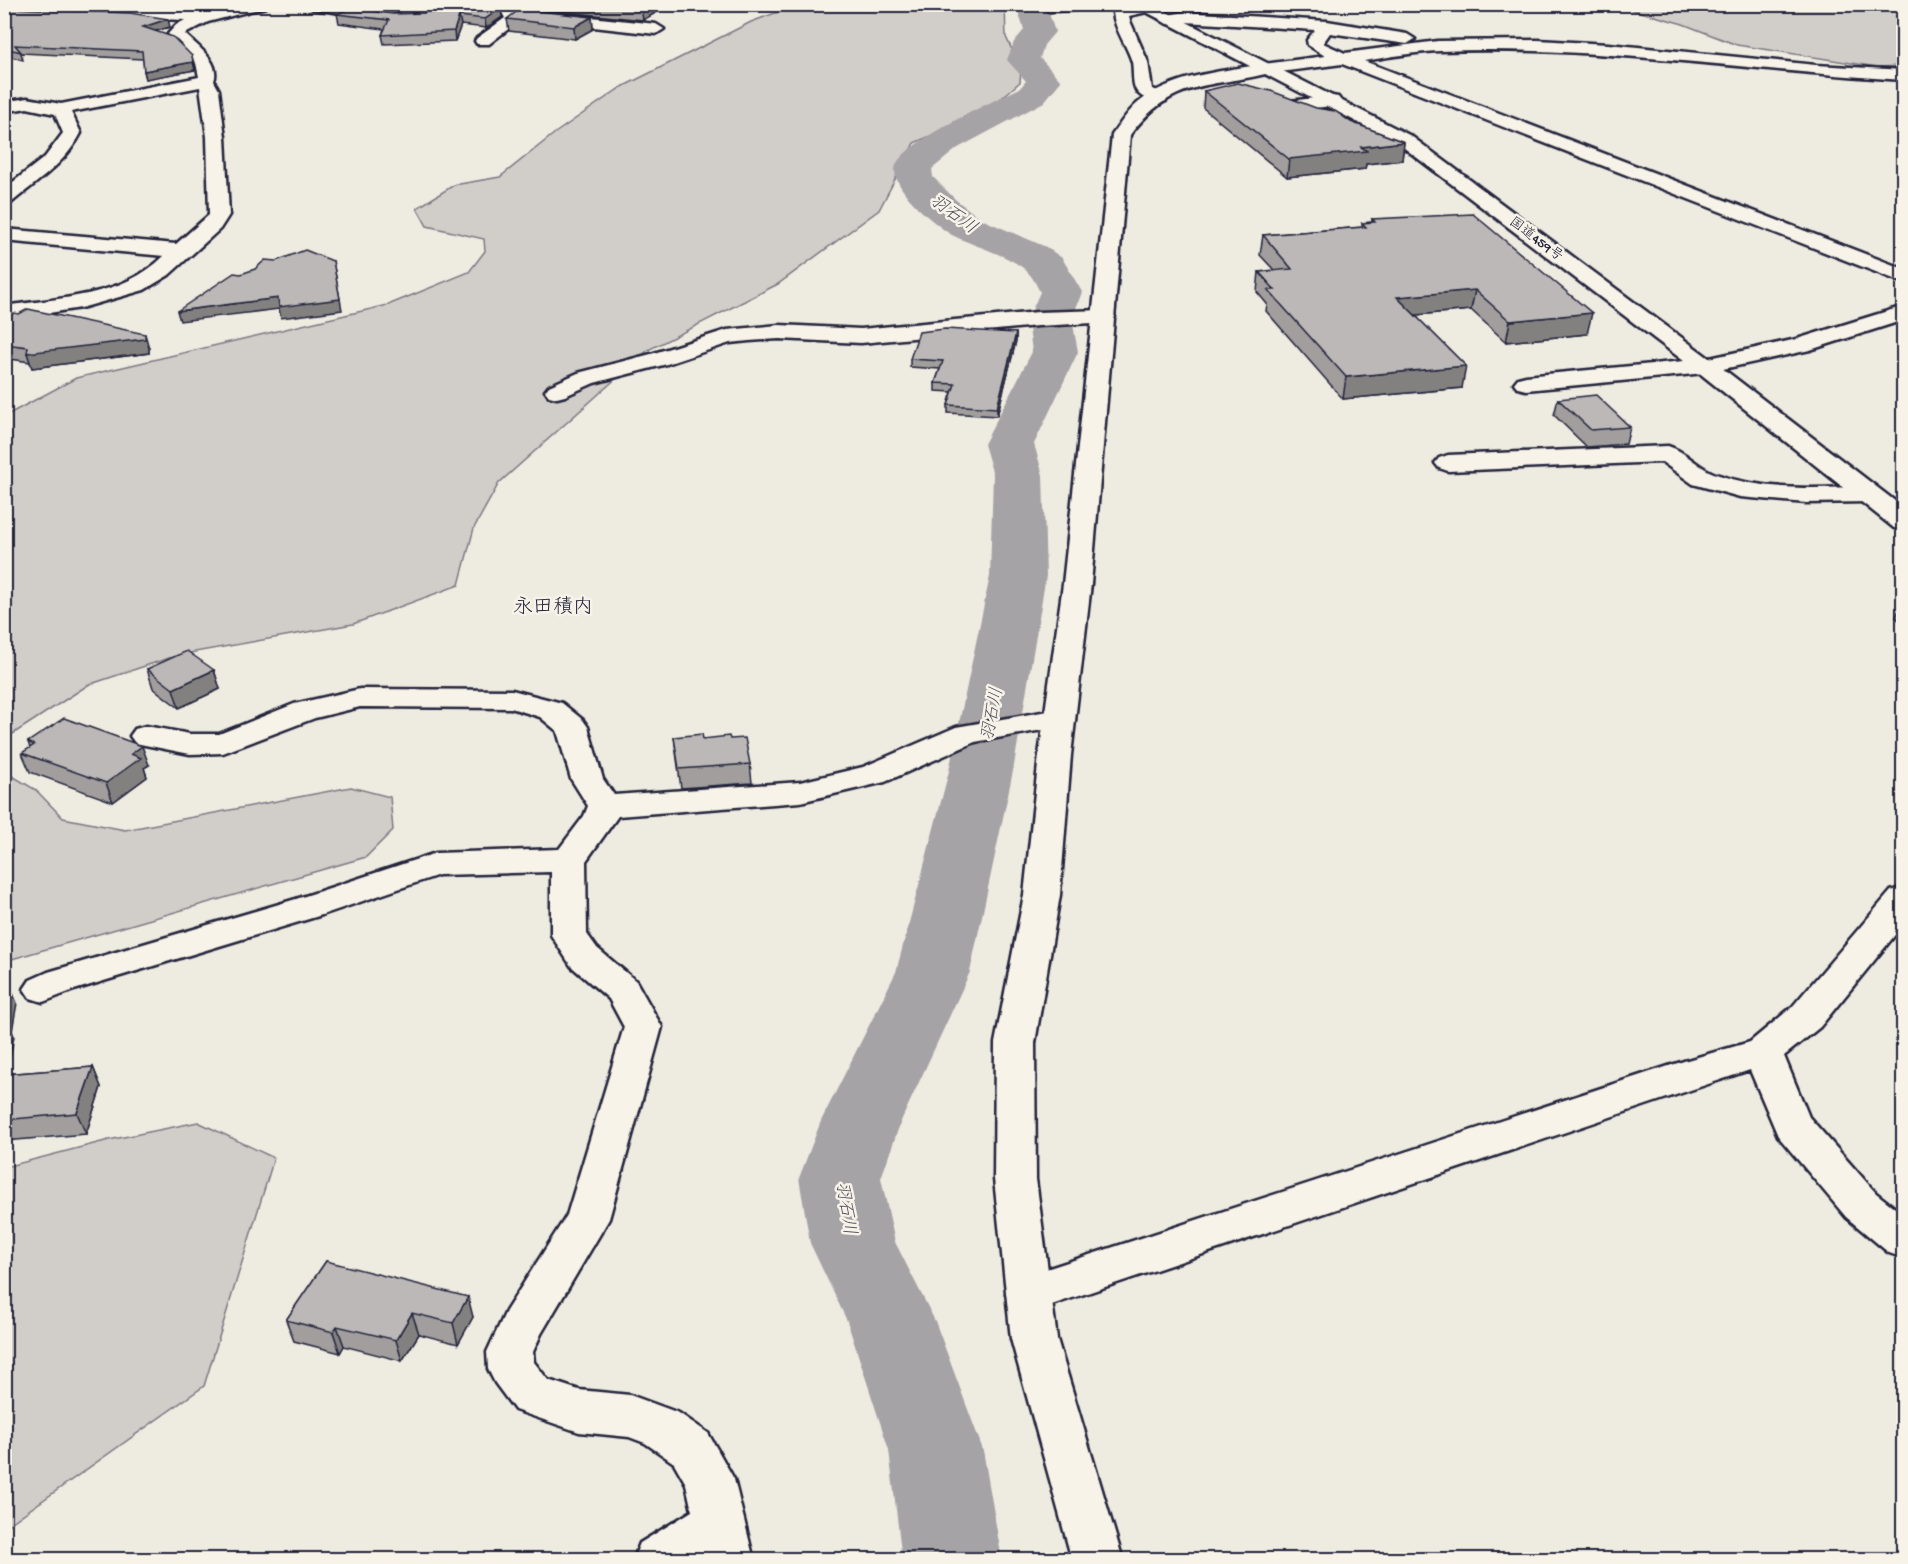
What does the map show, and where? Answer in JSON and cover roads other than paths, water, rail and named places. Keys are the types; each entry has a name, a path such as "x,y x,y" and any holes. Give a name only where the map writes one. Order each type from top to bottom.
{"main road":[{"path":"4,313 85,299 128,288 151,278 214,224 219,214 216,137 208,75 204,62 176,34 180,29 206,17 261,4"},
{"path":"313,4 387,16 425,17"},
{"path":"1142,6 1121,13 1122,21 1140,62 1146,92 1160,97"},
{"name":"国道459号","path":"1142,6 1167,19 1244,86 1332,101 1405,140 1705,366 1904,522"},
{"path":"15,7 68,11 169,13 206,17"},
{"path":"507,8 656,29"},
{"path":"483,41 513,19 507,8"},
{"path":"1167,19 1185,17 1327,26 1422,41 1438,46"},
{"path":"1327,26 1315,40 1316,45 1342,58 1904,277"},
{"path":"1244,86 1342,58 1438,46 1576,46 1747,64 1904,75"},
{"path":"1098,1560 1034,1339 1015,1179 1014,1043 1042,895 1059,718 1077,584 1121,135 1146,104 1173,90 1213,79 1244,86 1289,106 1332,101"},
{"path":"4,107 27,103 51,109 61,108 207,81"},
{"path":"4,199 52,161 68,143 72,133 61,108"},
{"path":"4,235 182,251"},
{"path":"1526,383 1705,366 1802,345 1904,313"},
{"path":"557,391 586,378 659,359 727,337 780,332 861,336 1038,319 1104,317"},
{"path":"1448,462 1668,454 1696,474 1725,486 1825,497 1868,494"},
{"path":"146,736 190,744 223,743 305,711 360,698 512,699 551,710 572,727 587,779 605,806"},
{"path":"605,806 800,792 873,775 982,731 1059,718"},
{"path":"605,806 600,818 568,860 569,935 584,957 623,990 643,1027 587,1219 522,1325 510,1353 511,1369 532,1395 579,1411 630,1416 662,1428 691,1448 709,1479 724,1540 658,1560"},
{"path":"43,989 61,981 309,907 436,864 568,860"},
{"path":"1028,1294 1698,1071 1763,1052 1806,1017 1904,899"},
{"path":"1763,1052 1792,1125 1861,1205 1904,1240"}],"lane":[{"path":"400,15 417,6 458,7"}],"waterway":[{"name":"羽石川","path":"952,1560 936,1450 891,1321 853,1243 840,1178 861,1121 933,972 981,771 1018,576 1018,475 1009,444 1055,352 1050,319 1061,292 1047,267 1032,256 967,227 942,208 919,186 914,177 914,166 945,140 1032,95 1045,81 1023,60 1030,42 1040,32 1031,4"}],"district":[{"name":"永田積内","path":"553,605"}]}
